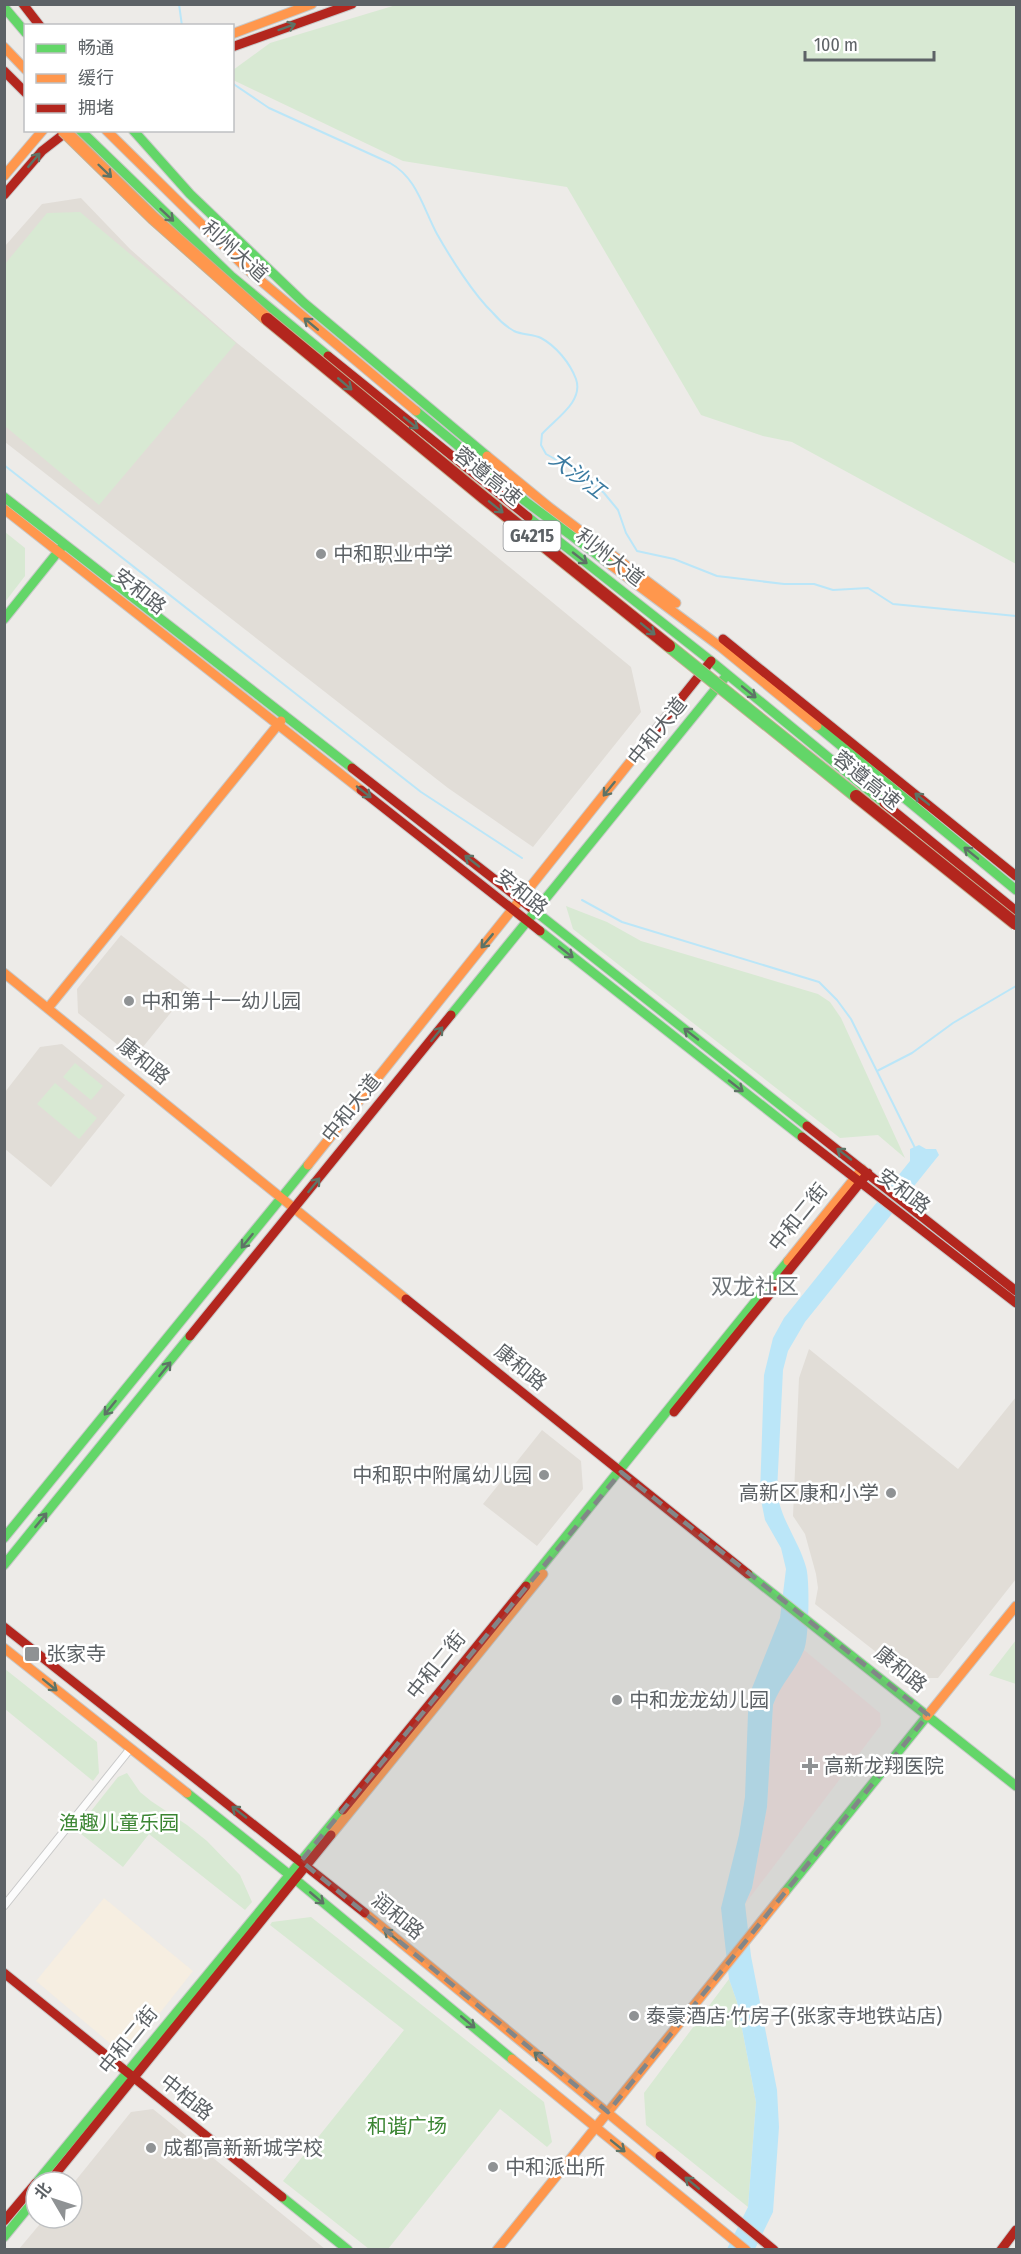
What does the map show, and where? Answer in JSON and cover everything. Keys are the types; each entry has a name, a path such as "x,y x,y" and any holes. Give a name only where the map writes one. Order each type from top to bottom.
{"main road":[{"path":"23,4 38,24"},
{"path":"234,33 312,4"},
{"path":"234,46 336,7 352,4"},
{"path":"4,7 24,31"},
{"path":"4,47 24,68"},
{"path":"4,71 24,91"},
{"path":"4,176 41,132"},
{"name":"蓉遵高速","path":"65,132 153,218 260,314 483,497 1017,924"},
{"path":"4,195 42,151 66,132"},
{"name":"利州大道","path":"82,132 231,276 498,494 711,662 1017,910"},
{"name":"利州大道","path":"108,132 248,270 381,383 525,501 722,648 1017,890"},
{"name":"蓉遵高速","path":"135,132 190,194 304,303 549,507 751,660 1017,876"},
{"name":"安和路","path":"4,497 61,548"},
{"name":"安和路","path":"4,509 61,548 282,721 528,922 887,1195 1017,1303"},
{"path":"4,619 61,548"},
{"name":"中和大道","path":"4,1538 281,1199 711,662"},
{"name":"中和大道","path":"4,1565 537,912 727,675"},
{"path":"48,1008 282,721"},
{"name":"安和路","path":"282,721 521,899 861,1176"},
{"name":"康和路","path":"4,973 621,1472 1017,1786"},
{"name":"中和二街","path":"47,2170 129,2076 304,1864 861,1176"},
{"name":"安和路","path":"908,1212 1017,1291"},
{"path":"497,2250 1017,1606"},
{"name":"润和路","path":"4,1627 304,1864 774,2250"},
{"name":"润和路","path":"4,1648 292,1877 746,2250"},
{"name":"中柏路","path":"4,1972 129,2076 348,2250"},
{"name":"中和二街","path":"58,2170 129,2076"},
{"name":"中和二街","path":"4,2221 24,2197"},
{"path":"4,2237 24,2213"},
{"path":"1001,2250 1017,2230"}],"street":[{"path":"4,1906 130,1749"}],"highlighted area":[{"path":"621,1472 928,1715 608,2112 301,1861"}],"shaded area":[{"name":"中和职业中学","path":"81,198 130,249 237,343 631,667 641,712 533,847 448,788 5,442 5,246 42,204"},
{"name":"中和第十一幼儿园","path":"121,935 190,989 134,1058 78,1013 77,989"},
{"path":"62,1044 125,1095 51,1187 5,1149 5,1092 40,1047"},
{"name":"高新区康和小学","path":"809,1349 958,1469 1016,1397 1016,1579 938,1678 909,1678 815,1604 818,1588 816,1574 805,1534 793,1516 799,1378"},
{"name":"中和职中附属幼儿园","path":"542,1430 581,1461 583,1489 537,1546 483,1504"},
{"name":"高新龙翔医院","path":"804,1650 880,1713 881,1725 745,1904 752,1888 767,1807 773,1705 778,1691"},
{"path":"104,1898 193,1971 137,2042 112,2045 36,1981"},
{"name":"成都高新新城学校","path":"153,2109 325,2249 19,2249 35,2230 84,2230 84,2170 131,2112"}],"green space":[{"path":"396,5 1016,5 1016,564 792,442 763,436 701,415 567,187 403,161 234,80 234,69 270,43"},
{"path":"80,212 236,343 99,505 5,426 5,264 47,213"},
{"path":"5,532 25,548 25,576 5,602"},
{"path":"566,906 607,922 641,941 818,994 830,1002 841,1018 905,1158 878,1135 840,1138 573,929"},
{"path":"75,1063 103,1086 91,1100 63,1077"},
{"path":"55,1083 97,1118 79,1139 37,1104"},
{"path":"1016,1640 1016,1684 989,1675"},
{"path":"5,1669 97,1742 99,1773 93,1781 5,1709"},
{"name":"渔趣儿童乐园","path":"127,1773 140,1792 207,1841 240,1875 252,1902 245,1910 149,1834 123,1867 76,1830 118,1777"},
{"name":"和谐广场","path":"311,1917 544,2102 552,2142 547,2147 500,2109 388,2249 369,2249 283,2181 404,2030 270,1925 272,1922"},
{"path":"729,1979 737,2002 756,2102 748,2207 646,2125 644,2093"}],"water":[{"path":"919,1145 926,1149 936,1149 939,1155 805,1322 788,1351 783,1370 777,1491 782,1511 806,1567 808,1622 804,1650 773,1705 767,1807 752,1888 745,1904 751,1956 777,2090 779,2127 773,2212 755,2249 727,2249 748,2207 756,2102 737,2002 729,1979 721,1908 739,1835 745,1797 748,1713 752,1688 780,1618 786,1569 781,1548 765,1520 760,1495 764,1375 773,1338 784,1318 910,1161 910,1149"}],"waterway":[{"name":"大沙江","path":"179,4 182,24"},
{"name":"大沙江","path":"234,84 269,108 399,169 413,185 437,234 455,264 486,305 511,329 541,338 562,356 576,379 576,395 567,410 542,434 541,445 546,454 583,475 604,493 618,510 626,533 637,551 674,559 717,576 784,584 814,584 833,590 868,588 893,604 1016,616"},
{"path":"4,465 421,792 522,858"},
{"path":"582,900 622,922 819,982 837,1000 851,1019 915,1148"},
{"path":"877,1071 912,1053 953,1023 1016,986"}],"traffic: fast":[{"path":"4,7 24,31"},
{"path":"82,132 231,276 328,356"},
{"path":"135,132 190,194 304,303 487,456"},
{"path":"416,411 525,501 612,566"},
{"path":"4,497 352,768"},
{"path":"528,517 711,661 884,803"},
{"path":"4,619 61,548"},
{"path":"669,646 856,796"},
{"path":"451,1015 727,675"},
{"path":"817,726 1016,890"},
{"path":"531,908 807,1126"},
{"path":"540,931 802,1137"},
{"path":"4,1538 308,1165"},
{"path":"526,1586 788,1261"},
{"path":"4,1565 190,1336"},
{"path":"748,1574 1016,1786"},
{"path":"785,1892 927,1716"},
{"path":"187,1793 512,2059"},
{"path":"47,2170 343,1810"},
{"path":"282,2197 348,2250"},
{"path":"4,2237 24,2213"}],"traffic: slow":[{"path":"234,33 312,4"},
{"path":"4,47 24,68"},
{"path":"4,176 41,132"},
{"path":"65,132 153,218 267,319"},
{"path":"108,132 248,270 416,411"},
{"path":"487,456 549,507 676,603"},
{"path":"4,509 361,790"},
{"path":"612,566 722,648 817,726"},
{"path":"48,1008 281,721"},
{"path":"308,1165 634,757"},
{"path":"4,973 406,1299"},
{"path":"788,1261 862,1169"},
{"path":"331,1835 543,1574"},
{"path":"927,1716 1016,1606"},
{"path":"4,1648 187,1793"},
{"path":"497,2250 785,1892"},
{"path":"365,1913 660,2156"},
{"path":"512,2059 746,2250"}],"traffic: jam":[{"path":"23,4 38,24"},
{"path":"234,46 352,4"},
{"path":"4,71 24,91"},
{"path":"4,195 42,151 66,132"},
{"path":"267,319 669,646"},
{"path":"328,356 528,517"},
{"path":"723,639 1016,876"},
{"path":"634,757 711,661"},
{"path":"352,768 531,908"},
{"path":"361,790 540,931"},
{"path":"856,796 1016,924"},
{"path":"884,803 1016,911"},
{"path":"190,1336 451,1015"},
{"path":"807,1126 1016,1291"},
{"path":"802,1137 1016,1303"},
{"path":"674,1412 868,1173"},
{"path":"406,1299 748,1574"},
{"path":"343,1810 526,1586"},
{"path":"4,1627 365,1913"},
{"path":"59,2170 331,1835"},
{"path":"4,1973 282,2197"},
{"path":"660,2156 774,2250"},
{"path":"4,2221 24,2197"},
{"path":"1001,2250 1016,2230"}],"place":[{"name":"中和职业中学","path":"321,554"},
{"name":"中和第十一幼儿园","path":"129,1001"},
{"name":"中和职中附属幼儿园","path":"544,1475"},
{"name":"高新区康和小学","path":"891,1493"},
{"name":"张家寺","path":"32,1654"},
{"name":"中和龙龙幼儿园","path":"617,1700"},
{"name":"高新龙翔医院","path":"810,1766"},
{"name":"泰豪酒店·竹房子(张家寺地铁站店)","path":"634,2016"},
{"name":"成都高新新城学校","path":"151,2148"},
{"name":"中和派出所","path":"493,2167"}],"district":[{"name":"双龙社区","path":"755,1286"}]}
